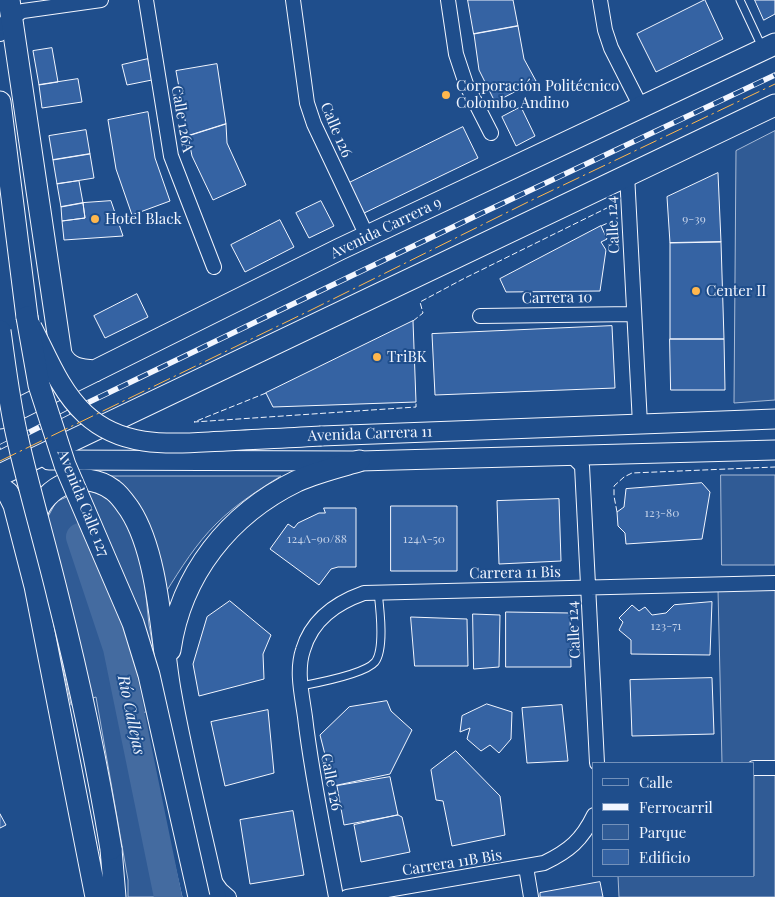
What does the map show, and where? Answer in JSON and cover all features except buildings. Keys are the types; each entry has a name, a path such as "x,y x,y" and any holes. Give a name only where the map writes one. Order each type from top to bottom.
{"main road":[{"path":"10,8 61,354 70,366 95,371"},
{"name":"Avenida Carrera 9","path":"0,418 367,236 769,47"},
{"name":"Avenida Calle 127","path":"0,102 27,317 39,385 62,456 141,648 149,675 199,897"},
{"path":"0,475 775,105"},
{"name":"Avenida Carrera 11","path":"27,317 55,373 72,400 85,414 99,424 130,439 159,444 775,419"},
{"path":"0,331 7,385 17,437 58,596 103,801 112,849 115,897"},
{"name":"Avenida Carrera 11","path":"31,460 359,461 582,459 775,450"},
{"path":"168,668 172,633 177,614 189,585 205,559 224,534 247,513 272,495 299,480 359,461"},
{"path":"34,586 34,521 39,506 45,497 61,485 75,480 91,480 113,490 130,511 141,530 147,550 154,582 174,710 215,897"},
{"path":"0,487 8,493 14,505 34,586 96,897"}],"street":[{"path":"0,34 10,8 24,12 101,0"},
{"name":"Calle 126A","path":"146,0 170,156 214,267"},
{"name":"Calle 126","path":"293,0 307,103 314,124 367,236"},
{"path":"448,0 456,54 466,84 491,133"},
{"path":"600,0 605,30 611,48 641,107"},
{"name":"Calle 124","path":"627,174 640,424"},
{"name":"Carrera 10","path":"480,316 634,314"},
{"name":"Calle 124","path":"582,459 597,762"},
{"name":"Carrera 11 Bis","path":"300,671 303,650 312,630 326,613 344,600 364,593 775,583"},
{"name":"Calle 126","path":"300,671 309,750 336,897"},
{"path":"755,768 775,768"},
{"name":"Carrera 11B Bis","path":"347,897 526,868 544,863 560,855 575,844 587,829 592,818"},
{"path":"526,868 531,897"},
{"path":"210,874 221,890 229,897"}],"lane":[{"path":"740,0 769,47"},
{"path":"301,686 358,672 374,663 380,650 378,592"}],"green space":[{"path":"775,131 775,400 734,403 736,151"},
{"path":"721,475 775,475 775,565 722,565"},
{"path":"104,476 281,476 247,498 216,524 195,548 166,592"},
{"path":"85,489 106,497 129,521 142,558 149,625 164,705 140,714 182,897 128,897 128,880 96,697 71,705 39,558 44,524 56,502"},
{"path":"775,589 775,897 619,897 618,877 755,877 755,762 722,762 718,590"}],"waterway":[{"name":"Río Callejas","path":"80,537 117,648 168,897"}],"railway":[{"path":"0,447 83,405 482,213 775,75"}],"fence":[{"path":"413,321 423,313 420,302 617,203 617,219 601,226"},
{"path":"266,393 194,422 416,407 416,402"},
{"path":"617,512 614,486 632,473 775,467"}],"power":[{"path":"0,461 530,201 775,84"}],"place":[{"name":"Corporación Politécnico Colombo Andino","path":"446,95"},
{"name":"Hotel Black","path":"95,219"},
{"name":"Center II","path":"696,291"},
{"name":"TriBK","path":"377,357"}]}
